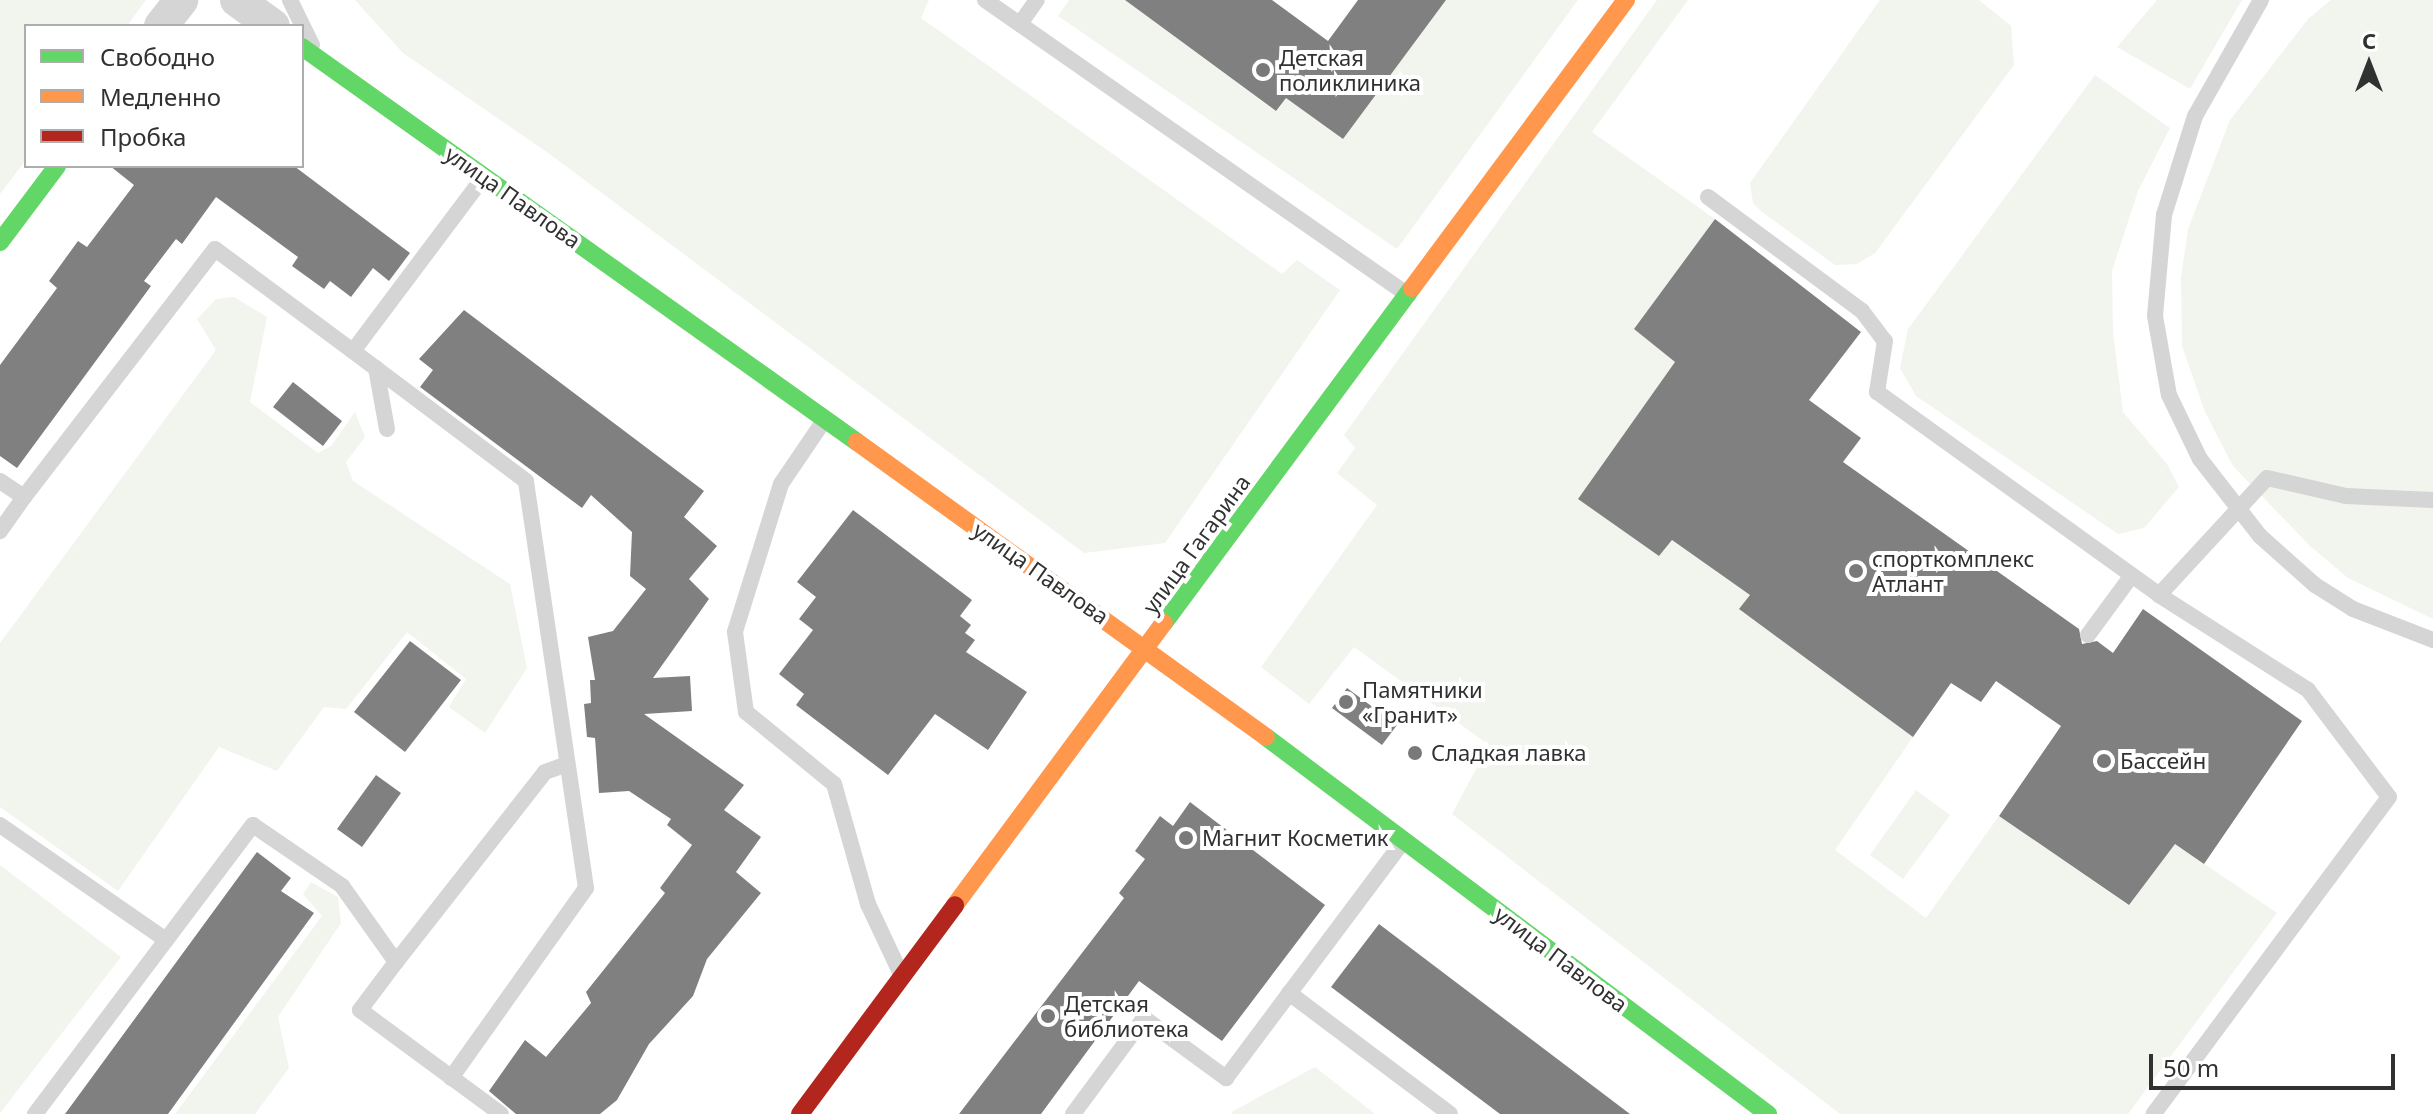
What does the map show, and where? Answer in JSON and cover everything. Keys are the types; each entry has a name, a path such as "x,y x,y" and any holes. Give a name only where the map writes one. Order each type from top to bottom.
{"street":[{"path":"163,24 181,0"},
{"path":"237,0 270,24"},
{"name":"улица Гагарина","path":"800,1114 1149,649 1626,0"},
{"name":"улица Павлова","path":"304,48 1149,649 1768,1114"},
{"path":"0,242 56,168"}],"lane":[{"path":"290,0 302,24"},
{"path":"985,0 1409,296"},
{"path":"1020,24 1037,0"},
{"path":"2261,0 2195,116 2164,215 2156,275 2155,316 2169,395 2183,431 2237,510 2315,585 2353,609 2433,640"},
{"path":"304,28 319,59"},
{"path":"353,351 483,176"},
{"path":"1708,197 1862,311 1885,341 1877,392 2159,595 2308,690 2389,797 2154,1114"},
{"path":"0,531 215,249 526,481 564,765 586,888 451,1078"},
{"path":"376,368 387,429"},
{"path":"825,420 781,484 755,560 735,632 744,699 746,712 834,784 868,904 903,977"},
{"path":"2159,595 2267,478 2346,496 2433,500"},
{"path":"0,481 24,497"},
{"path":"2088,635 2132,575"},
{"path":"501,1114 360,1010 545,772 564,765"},
{"path":"0,825 166,940"},
{"path":"35,1114 253,825 342,886 396,962"},
{"path":"1073,1114 1144,1018 1226,1078 1404,841"},
{"path":"1289,993 1450,1114"}],"shaded area":[{"path":"0,0 146,0 128,24 24,24 24,163 0,194"},
{"path":"355,0 929,0 921,18 1282,274 1297,260 1340,290 1165,543 1084,553 551,155 403,53"},
{"path":"1069,0 1125,0 1275,111 1286,98 1343,139 1446,0 1578,0 1397,249 1058,16"},
{"path":"1657,0 1688,0 1592,132 1715,219 1634,329 1675,362 1660,555 1672,540 1750,595 1740,610 1913,737 1835,850 1926,918 1999,816 2128,905 2175,844 2277,913 2128,1114 1840,1114 1452,814 1489,745 1354,647 1309,704 1261,667 1377,505 1337,473 1355,448 1344,435"},
{"path":"1880,0 1979,0 2011,26 2014,65 1875,253 1857,264 1835,265 1762,212 1753,203 1750,183"},
{"path":"2157,0 2242,0 2190,89 2117,47"},
{"path":"2331,0 2433,0 2433,619 2348,578 2310,546 2233,466 2205,412 2182,346 2181,278 2188,229 2230,120 2308,19"},
{"path":"2095,75 2170,128 2138,191 2112,271 2113,332 2123,412 2167,464 2179,487 2144,528 2118,534 1916,396 1900,368 1908,329"},
{"path":"234,297 267,317 250,402 318,453 331,446 355,412 365,437 346,462 353,481 510,584 527,668 485,733 449,707 466,679 407,632 346,709 324,707 277,771 219,747 118,891 0,807 0,643 216,350 197,319 216,299"},
{"path":"1916,790 1950,815 1903,879 1870,855"},
{"path":"0,865 121,957 0,1113"},
{"path":"311,882 338,897 341,923 278,1017 289,1068 255,1114 175,1114 322,916 303,894"},
{"path":"1315,1067 1375,1114 1232,1114 1233,1111"}],"building":[{"path":"1125,0 1272,0 1328,41 1358,0 1446,0 1343,139 1286,98 1276,111"},
{"path":"113,168 297,168 410,253 389,281 373,268 351,297 330,281 324,289 292,266 298,257 216,197 182,244 176,239 144,281 151,286 17,468 0,456 0,365 57,288 49,281 78,241 87,247 134,185"},
{"name":"спорткомплекс Атлант","path":"1715,219 1861,332 1809,400 1861,438 1843,462 2079,629 2082,644 2097,641 2113,653 2143,609 2302,721 2204,864 2175,844 2129,905 1999,816 2061,726 1996,681 1981,702 1951,683 1913,737 1739,609 1750,595 1672,540 1659,556 1578,499 1675,362 1634,329"},
{"path":"464,310 704,491 684,517 717,546 689,579 709,599 653,678 690,676 692,711 644,714 744,785 724,810 761,837 736,872 761,893 707,959 693,996 649,1044 617,1100 600,1114 516,1114 489,1091 525,1040 546,1057 591,1003 586,992 665,893 660,888 692,845 667,825 671,819 629,791 599,793 595,738 587,737 584,704 591,703 590,680 595,680 588,637 613,631 646,589 630,576 632,532 591,495 582,508 420,387 433,370 419,359"},
{"path":"293,382 342,421 323,446 273,407"},
{"path":"853,510 972,600 960,616 971,625 965,633 975,640 966,652 1027,692 988,750 935,714 888,775 796,705 804,694 779,674 813,630 799,619 816,597 797,582"},
{"path":"410,641 461,680 405,752 354,712"},
{"path":"1347,688 1397,725 1382,745 1332,708"},
{"path":"376,775 401,793 362,847 337,829"},
{"path":"1190,802 1325,905 1222,1041 1139,981 1041,1114 959,1114 1124,898 1119,893 1145,859 1135,851 1160,816 1173,826"},
{"path":"257,852 291,878 281,891 314,913 168,1114 65,1114"},
{"path":"1379,924 1630,1114 1500,1114 1331,987"}],"traffic: fast":[{"path":"304,48 857,442"},
{"path":"0,242 56,168"},
{"path":"1164,623 1412,288"},
{"path":"1266,737 1768,1114"}],"traffic: slow":[{"path":"1412,288 1626,0"},
{"path":"857,442 1266,737"},
{"path":"955,905 1164,623"}],"traffic: jam":[{"path":"800,1114 955,905"}],"place":[{"name":"Детская поликлиника","path":"1263,70"},
{"name":"спорткомплекс Атлант","path":"1856,571"},
{"name":"Памятники «Гранит»","path":"1346,702"},
{"name":"Сладкая лавка","path":"1415,753"},
{"name":"Бассейн","path":"2104,761"},
{"name":"Магнит Косметик","path":"1186,838"},
{"name":"Детская библиотека","path":"1048,1016"}]}
